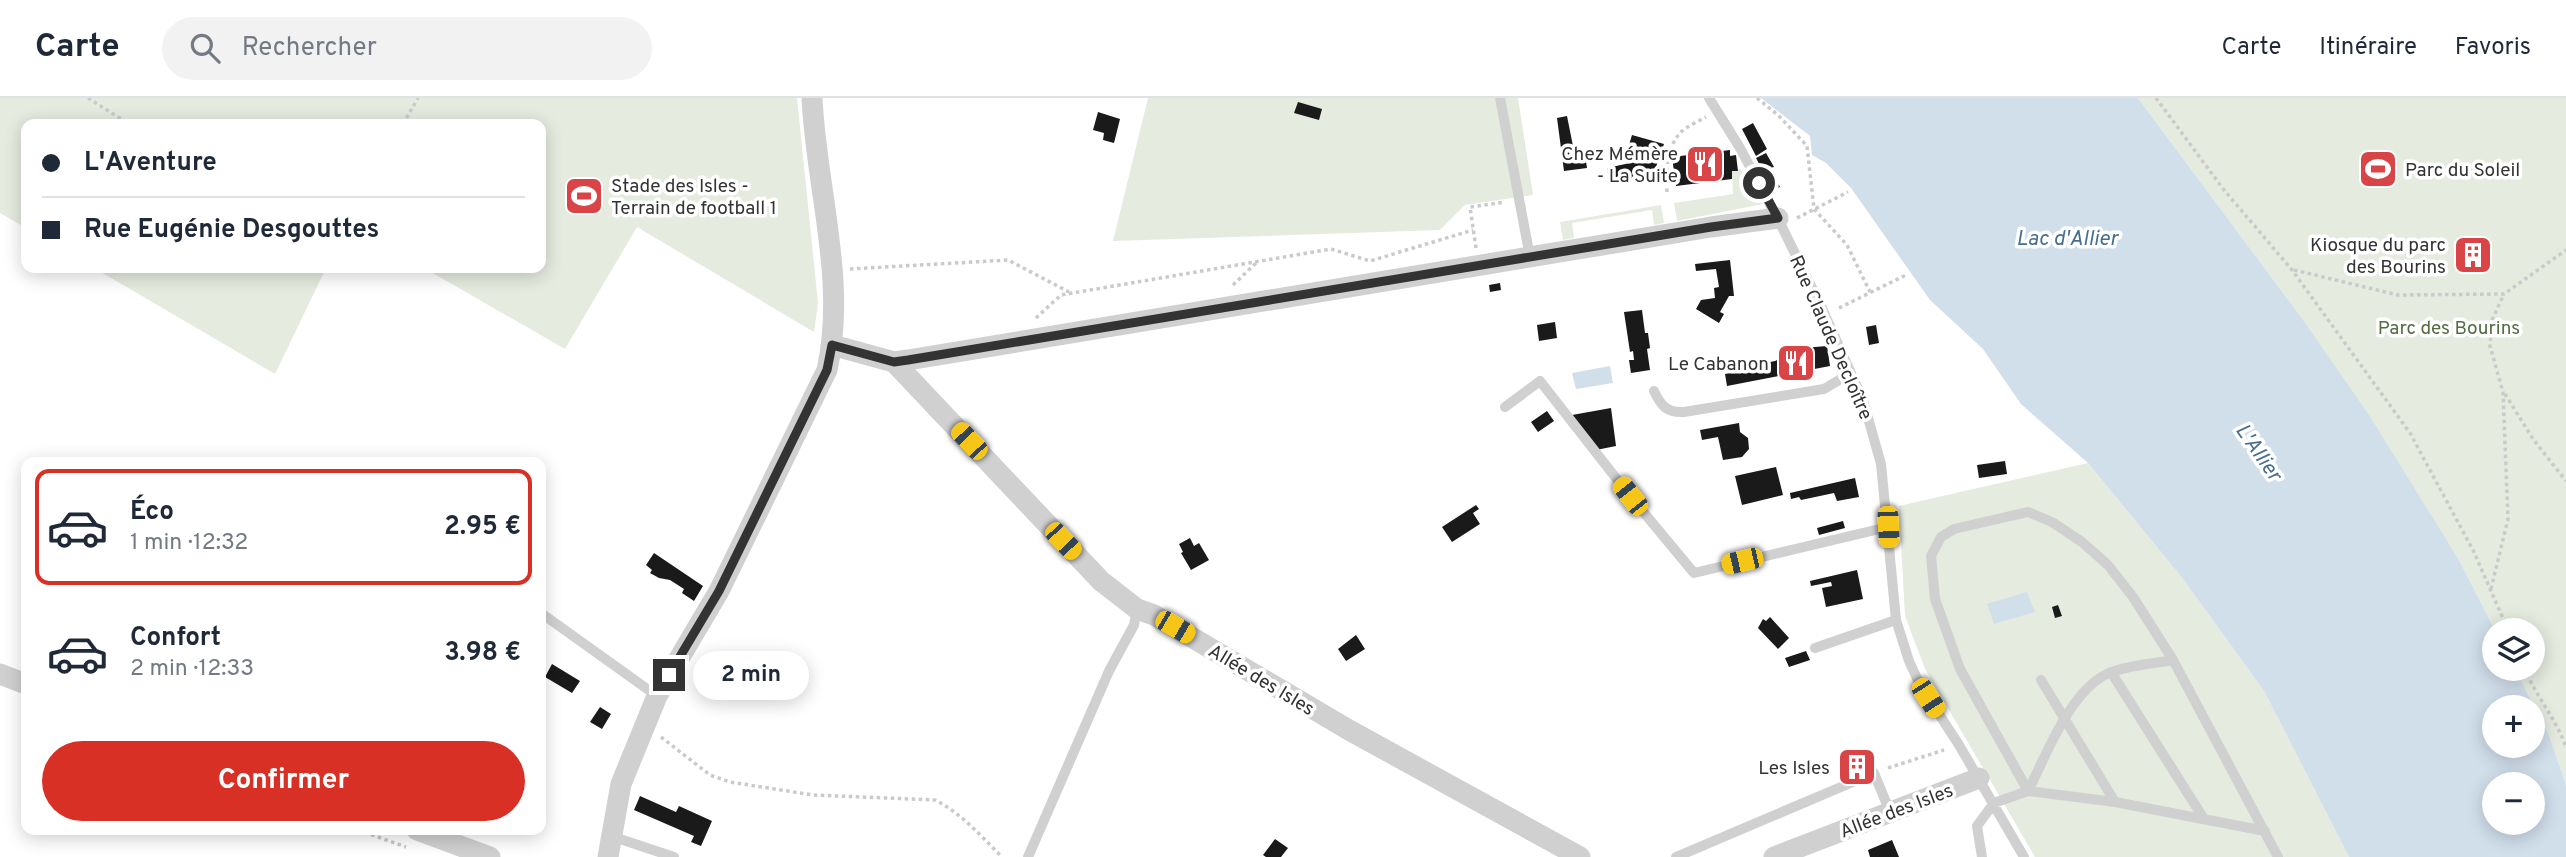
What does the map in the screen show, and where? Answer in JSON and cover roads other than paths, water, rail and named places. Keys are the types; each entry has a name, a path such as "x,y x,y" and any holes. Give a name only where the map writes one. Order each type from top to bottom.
{"street":[{"path":"608,857 621,784 657,696 719,591 827,370 832,345 832,270 812,98"},
{"path":"832,345 894,362 1711,227 1788,218"},
{"name":"Allée des Isles","path":"894,362 1101,581 1137,609 1154,615 1349,730 1580,857"},
{"path":"0,674 21,682"},
{"name":"Allée des Isles","path":"1774,857 1979,778"},
{"path":"412,839 490,857"}],"lane":[{"path":"1500,98 1530,257"},
{"name":"Rue Claude Decloître","path":"1709,98 1788,218 1821,306 1871,424 1881,464 1896,620 1920,685 1979,778 2024,857"},
{"path":"1654,391 1667,410 1684,412 1824,389 1851,373"},
{"path":"1505,407 1540,381 1694,573 1888,527"},
{"path":"2028,791 1960,669 1936,599 1931,556 1941,537 1954,529 2028,512 2052,522 2082,542 2108,565 2133,597 2173,660 2278,857"},
{"path":"1028,857 1109,671 1134,625 1137,609"},
{"path":"546,616 657,696"},
{"path":"1815,648 1896,620"},
{"path":"2028,791 2065,719 2090,685 2111,672 2173,660"},
{"path":"2111,672 2204,819"},
{"path":"2040,680 2115,802"},
{"path":"1676,857 1874,773 1890,812"},
{"path":"1982,857 1977,826 1994,803 2028,791 2115,802 2265,831"},
{"path":"611,836 674,857"}],"water":[{"name":"Lac d'Allier","path":"1761,98 2138,98 2301,317 2369,415 2459,560 2489,618 2482,618 2482,681 2521,681 2528,695 2482,695 2482,758 2545,758 2545,727 2566,785 2566,857 2349,857 2264,691 2183,579 2088,463 2021,404 1983,349 1930,300 1851,188 1826,163 1812,155 1810,136"},
{"path":"1610,366 1613,383 1576,389 1572,373"},
{"path":"2027,592 2035,612 1994,624 1987,604"}],"place":[{"name":"Chez Mémère - La Suite","path":"1705,164"},
{"name":"Parc du Soleil","path":"2378,169"},
{"name":"Stade des Isles - Terrain de football 1","path":"584,196"},
{"name":"Kiosque du parc des Bourins","path":"2473,255"},
{"name":"Le Cabanon","path":"1796,363"},
{"name":"Les Isles","path":"1857,767"}],"park label":[{"name":"Parc des Bourins","path":"2449,327"}],"water label":[{"name":"L'Allier","path":"2259,452"}]}
